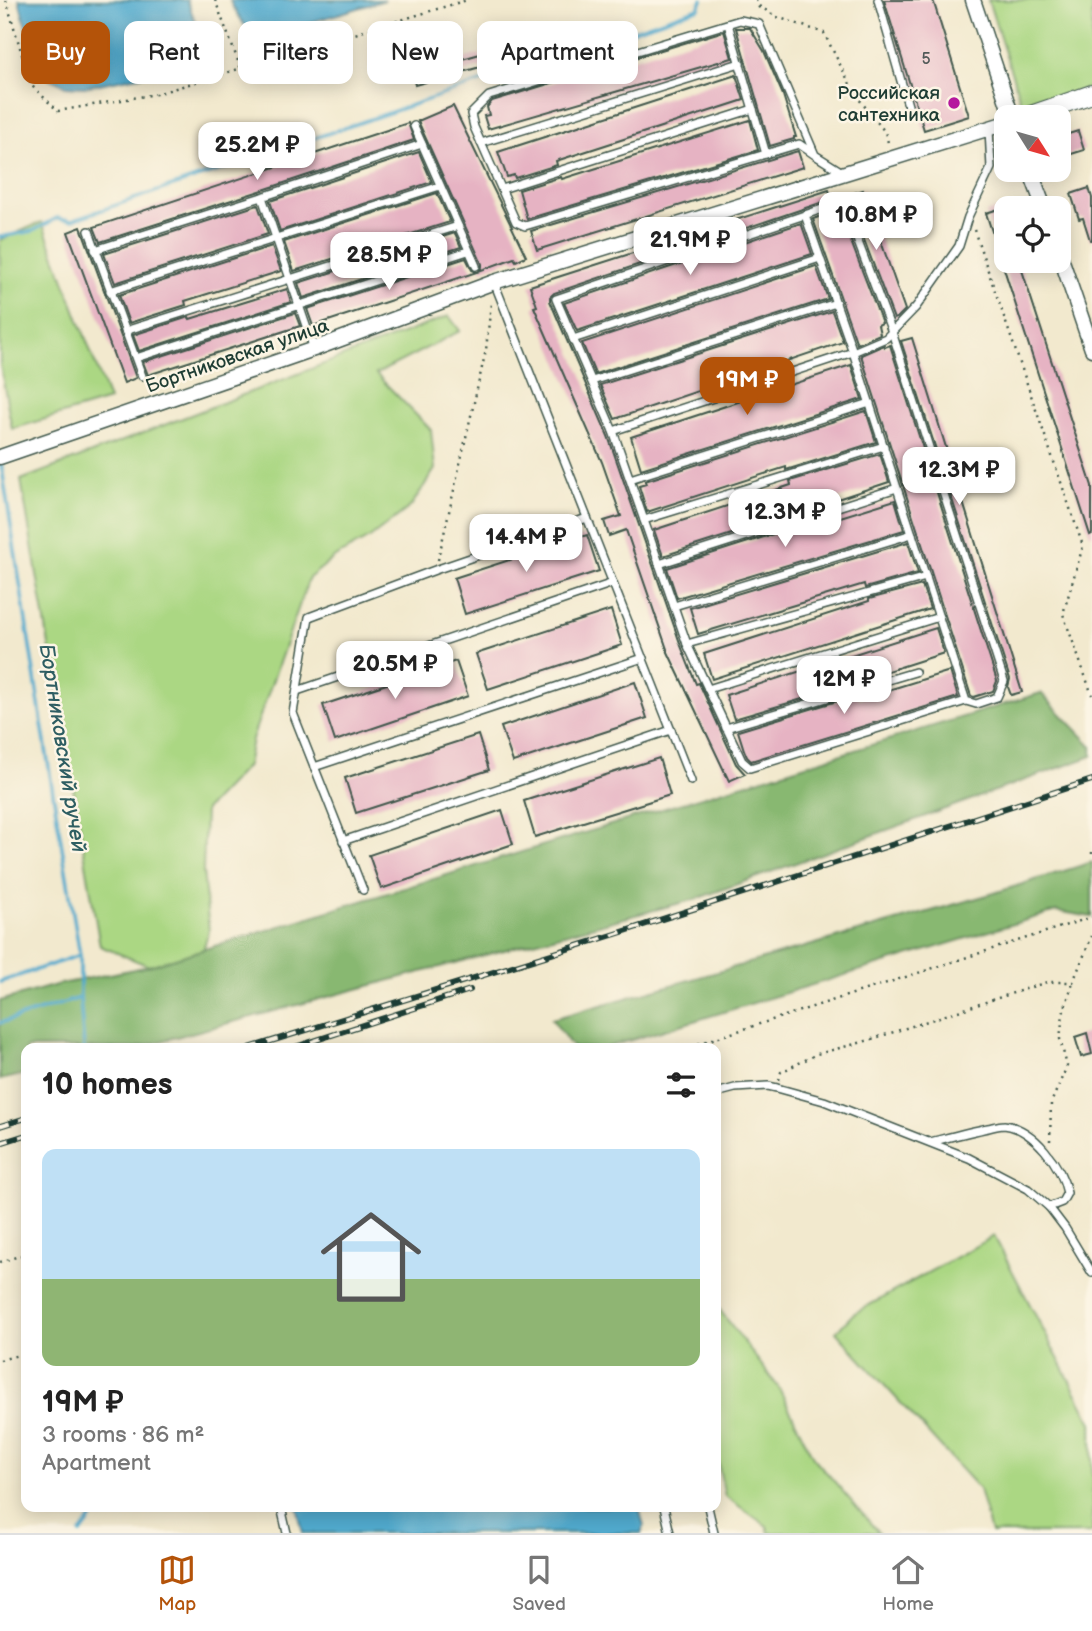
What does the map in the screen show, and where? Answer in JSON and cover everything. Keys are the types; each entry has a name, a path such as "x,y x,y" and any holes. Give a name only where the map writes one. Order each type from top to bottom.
{"street":[{"path":"973,0 1008,105"},
{"path":"1060,105 1092,94"},
{"name":"Бортниковская улица","path":"5,455 314,349 494,282 994,127"},
{"path":"1066,273 1092,349"}],"lane":[{"path":"878,0 909,109"},
{"path":"816,155 759,24 740,20 489,96 471,114 474,127 516,222 525,226 799,144 816,155 846,174"},
{"path":"728,23 766,154"},
{"path":"481,143 740,63"},
{"path":"502,190 753,108"},
{"path":"414,125 476,266"},
{"path":"613,431 853,352 886,338 916,307 959,246 968,217 991,168 989,129"},
{"path":"95,250 422,144"},
{"path":"110,292 440,186"},
{"path":"262,197 314,349"},
{"path":"844,202 892,332 1004,681 997,697 976,704 966,701 750,768 741,761 687,643 613,431 556,299 805,215 844,202"},
{"path":"805,215 870,403 966,701"},
{"path":"125,331 458,226"},
{"path":"89,231 142,376"},
{"path":"136,358 468,251"},
{"path":"573,339 820,258"},
{"path":"494,282 691,781"},
{"path":"592,381 836,303"},
{"path":"630,479 870,403"},
{"path":"644,520 884,446"},
{"path":"659,564 897,488"},
{"path":"363,890 293,713 309,617 587,518"},
{"path":"674,606 912,534"},
{"path":"687,643 926,577"},
{"path":"297,691 613,583"},
{"path":"708,689 939,617"},
{"path":"314,766 643,658"},
{"path":"726,729 915,672"},
{"path":"343,841 671,730"},
{"path":"721,1092 735,1088 777,1088 824,1101 969,1158 1028,1189 1049,1207 1092,1273"},
{"path":"930,1142 1004,1125 1020,1130 1035,1141 1065,1180 1068,1193 1062,1202 1049,1207"},
{"path":"282,1512 287,1533"},
{"path":"665,1512 670,1533"},
{"path":"709,1512 715,1533"}],"path":[{"path":"6,0 31,85 58,111 156,94 238,70"},
{"path":"215,0 238,61"},
{"path":"353,35 467,0"},
{"path":"759,6 777,18 824,33 855,94 885,132 894,159"},
{"path":"968,217 982,250 1083,546 1063,614 1092,695"},
{"path":"435,570 486,350 494,282"},
{"path":"1092,852 1092,858"},
{"path":"701,1043 1092,917"},
{"path":"1052,1160 1049,1134 1051,1103 1068,1066 1060,1039 1063,1014 1092,936"},
{"path":"777,1088 781,1072 817,1054 863,1042 1047,982 1073,982"},
{"path":"0,1262 21,1256"},
{"path":"0,1360 21,1354"}],"green space":[{"path":"988,0 1092,0 1092,87 1036,105 1022,105"},
{"path":"42,222 109,400 12,429 0,364 0,240"},
{"path":"449,316 460,331 376,374 431,430 435,469 411,506 371,537 335,557 309,578 252,739 247,766 205,810 203,871 209,931 203,950 149,966 100,946 21,480"},
{"path":"1041,693 1092,746 1092,756 696,899 154,1043 21,1043 21,1075 0,1080 0,1001 56,985 149,966"},
{"path":"1092,862 1092,917 1056,911 621,1043 569,1043 552,1019 991,894"},
{"path":"994,1236 1092,1423 1092,1533 991,1533 979,1489 836,1332 853,1314"},
{"path":"721,1312 779,1388 813,1457 879,1533 769,1533 767,1526 725,1496 721,1477"}],"water":[{"path":"19,0 187,0 195,21 124,21 124,79 110,82 110,21 24,21"},
{"path":"230,0 385,0 315,21 242,21"},
{"path":"62,84 99,84 84,87"},
{"path":"298,1512 640,1512 644,1527 641,1533 303,1533"}],"building":[{"path":"884,0 933,0 969,116 924,130"},
{"path":"736,28 750,28 764,51 783,95 796,137 794,139 770,146"},
{"path":"724,31 732,58 488,129 484,116 489,115 487,107 492,101 548,84 638,84 638,57"},
{"path":"477,55 477,68 463,72 463,59"},
{"path":"736,75 744,100 556,161 557,165 515,178 514,175 507,177 498,152"},
{"path":"453,106 526,256 516,261 514,258 479,271 482,264 418,121"},
{"path":"750,120 758,150 527,219 519,190"},
{"path":"408,123 414,140 100,242 94,227"},
{"path":"1078,131 1084,150 1071,154 1071,133"},
{"path":"798,151 803,167 537,250 531,231"},
{"path":"419,152 432,182 280,231 270,201"},
{"path":"1089,188 1092,198 1092,240 1083,218 1079,219 1071,194"},
{"path":"829,190 832,199 554,293 550,297 608,436 696,684 699,683 736,764 745,774 729,781 668,652 626,530 609,536 604,521 621,516 602,462 534,307 537,306 530,286"},
{"path":"863,190 905,310 894,319 849,200 845,196"},
{"path":"437,193 450,222 294,271 284,242"},
{"path":"258,205 268,234 115,283 104,254"},
{"path":"839,210 882,323 878,325 880,334 857,344 813,219"},
{"path":"994,210 994,238 986,213"},
{"path":"801,223 812,254 577,331 564,303"},
{"path":"81,227 136,378 124,383 68,232"},
{"path":"455,233 461,247 303,298 298,283"},
{"path":"272,246 281,271 185,301 186,305 129,323 119,295"},
{"path":"466,258 472,270 477,272 313,326 307,309"},
{"path":"816,266 828,299 595,374 582,343"},
{"path":"1005,273 1023,273 1092,486 1090,535"},
{"path":"287,289 291,302 139,351 133,335 189,317 190,319"},
{"path":"832,311 843,342 615,419 600,385"},
{"path":"295,313 300,326 148,375 143,362"},
{"path":"912,338 1022,692 1011,695 1008,687 1010,679 901,341"},
{"path":"890,345 997,681 993,691 974,697 971,696 861,355"},
{"path":"851,365 862,399 641,469 631,437"},
{"path":"866,411 876,442 786,470 786,467 647,512 639,486 646,484 645,481"},
{"path":"880,454 889,482 663,556 654,530 791,485 790,481"},
{"path":"895,500 904,530 677,598 667,568 817,520 818,524"},
{"path":"587,535 599,571 465,614 454,578"},
{"path":"908,542 918,573 865,588 864,584 698,634 690,608"},
{"path":"922,585 930,609 712,679 704,654 869,599"},
{"path":"611,610 622,645 488,689 476,654"},
{"path":"936,628 944,653 853,682 854,684 734,719 726,695"},
{"path":"456,661 468,696 335,741 323,705"},
{"path":"950,671 958,697 751,761 744,750 738,731 857,695 859,699"},
{"path":"635,682 647,718 513,762 501,727"},
{"path":"478,735 489,770 356,813 345,778"},
{"path":"659,758 670,795 535,837 524,801"},
{"path":"502,810 513,844 381,889 369,855"},
{"path":"1087,1033 1092,1054 1081,1057 1075,1037"}],"waterway":[{"path":"0,237 33,231 57,218 72,220 699,8 702,0"},
{"name":"Бортниковский ручей","path":"1,462 80,955 84,1043"},
{"path":"0,982 80,955"},
{"path":"0,1023 80,998"},
{"name":"Бортниковский ручей","path":"81,1533 96,1512"}],"railway":[{"path":"265,1043 619,933 1092,780"},
{"path":"307,1043 470,990"},
{"path":"0,1126 21,1120"},
{"path":"0,1143 21,1137"}],"place":[{"name":"Российская сантехника","path":"954,103"}]}
